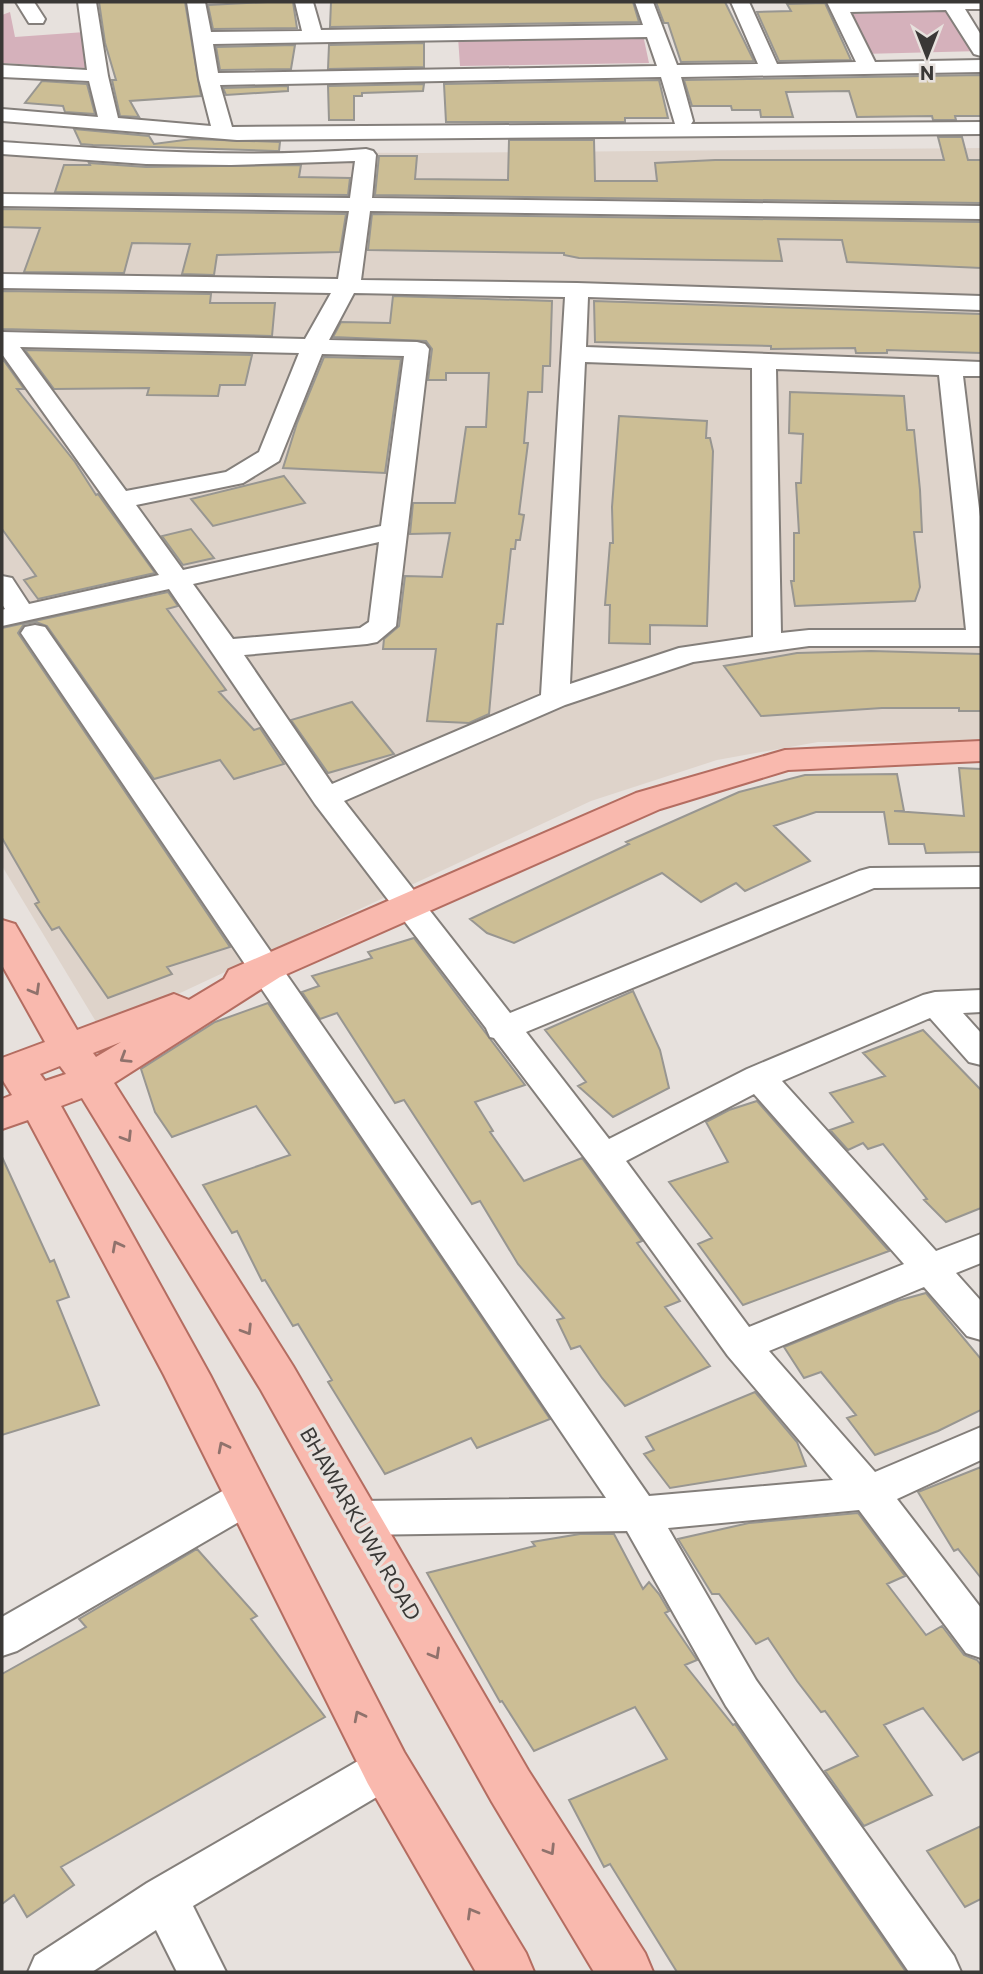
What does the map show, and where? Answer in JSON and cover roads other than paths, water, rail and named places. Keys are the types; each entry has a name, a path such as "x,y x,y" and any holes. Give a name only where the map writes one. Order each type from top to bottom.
{"main road":[{"path":"506,1972 386,1768 187,1375 12,1080 79,1064 266,971 408,905 648,801 785,760 981,751"},
{"name":"BHAWARKUWA ROAD","path":"2,932 79,1064 277,1378 510,1786 625,1972"}],"street":[{"path":"25,2 36,19"},
{"path":"87,2 98,76 109,122"},
{"path":"195,2 209,79 230,133 231,159"},
{"path":"304,2 313,36"},
{"path":"644,2 670,73 682,121"},
{"path":"740,2 771,71"},
{"path":"869,69 837,5 981,3"},
{"path":"953,4 981,50"},
{"path":"209,79 655,31"},
{"path":"203,38 313,36 436,55 670,73 981,66"},
{"path":"2,71 98,76"},
{"path":"2,115 230,133 981,128"},
{"path":"475,153 981,145"},
{"path":"2,148 146,158 231,159 373,154 349,281 313,346 270,456 234,478 117,501"},
{"path":"2,200 981,212"},
{"path":"2,271 981,303"},
{"path":"2,282 578,278 981,290"},
{"path":"555,699 577,290"},
{"path":"2,340 416,349 382,626 367,636 225,648"},
{"path":"2,340 225,648 326,798 604,1157 742,1346 869,1493 981,1640"},
{"path":"573,354 981,369"},
{"path":"764,361 767,644"},
{"path":"326,798 555,699 690,654 809,638 981,637 950,368"},
{"path":"20,621 175,578 394,531"},
{"path":"2,584 20,621 266,971 639,1514 741,1693 937,1972"},
{"path":"502,1028 870,878 981,877"},
{"path":"604,1157 759,1077 935,1003 981,1002"},
{"path":"935,1003 981,1054"},
{"path":"759,1077 981,1326"},
{"path":"742,1346 981,1248"},
{"path":"357,1518 639,1514 869,1493 981,1443"},
{"path":"2,1637 247,1497"},
{"path":"52,1972 164,1898 386,1768"},
{"path":"164,1898 202,1972"}]}
